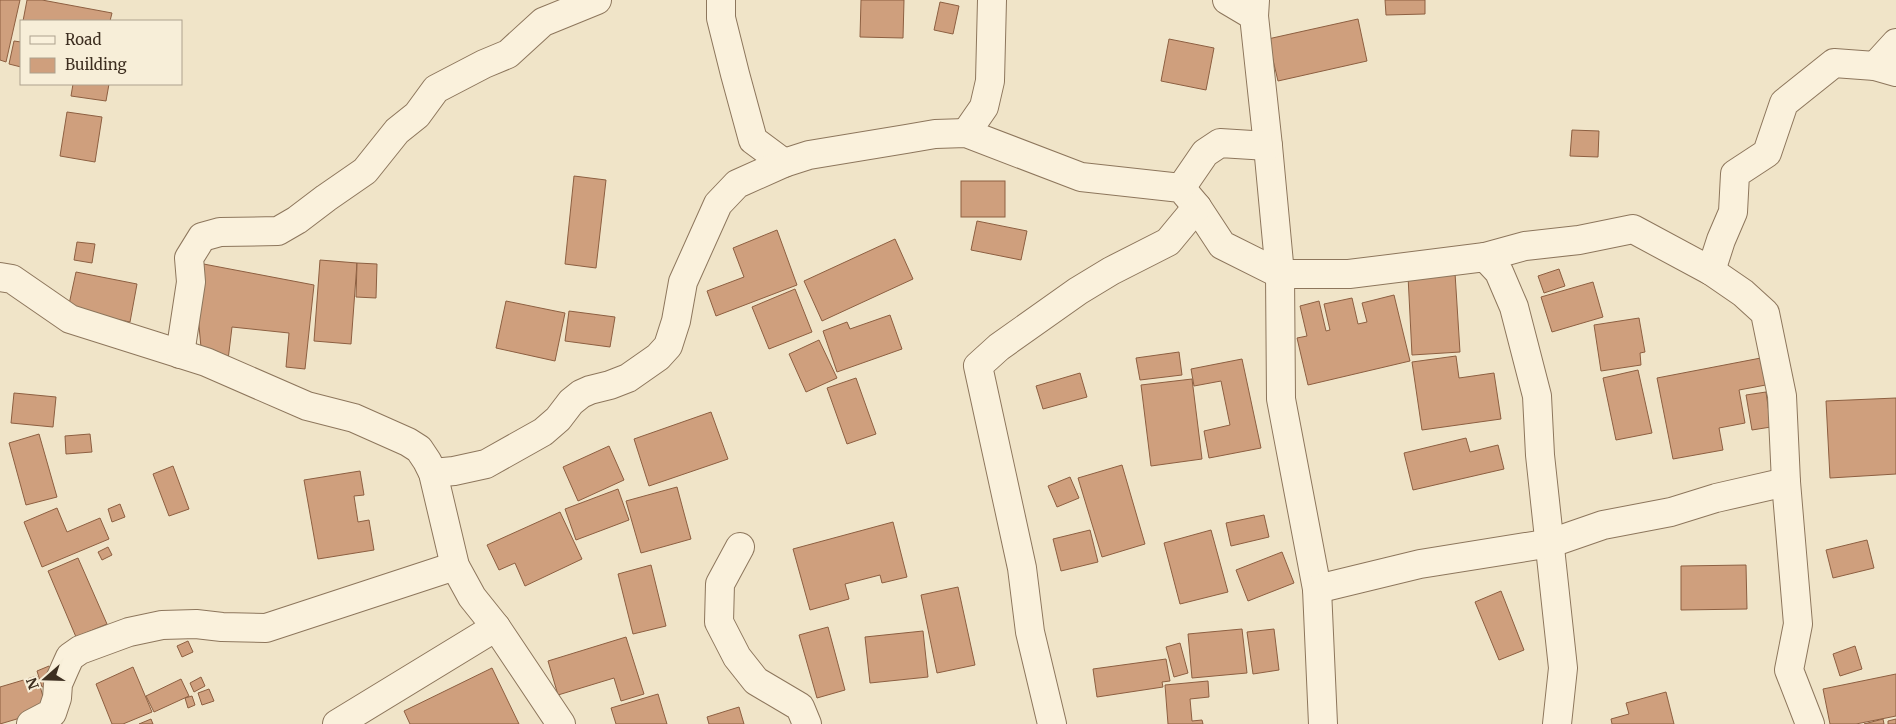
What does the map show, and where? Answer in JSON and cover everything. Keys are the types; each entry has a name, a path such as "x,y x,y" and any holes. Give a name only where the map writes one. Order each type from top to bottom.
{"street":[{"path":"180,354 191,282 189,258 202,237 220,232 278,231 297,220 365,171 397,131 417,115 436,88 508,54 543,22 597,0"},
{"path":"721,0 724,28 753,140 784,163"},
{"path":"966,133 984,107 990,81 992,0"},
{"path":"1227,0 1254,8 1280,274 1281,399 1317,590 1323,724"},
{"path":"1711,271 1733,212 1735,174 1767,153 1784,103 1834,63 1885,69 1896,43"},
{"path":"433,473 454,471 486,464 543,432 558,419 570,402 581,394 628,378 658,357 668,346 676,321 683,282 718,204 737,184 784,163 809,155 935,134 966,133 1081,177 1189,198 1222,245 1280,274 1349,274 1485,257 1525,246 1579,240 1633,229 1711,271 1744,293 1765,313 1782,396 1786,482 1798,624 1789,670 1810,724"},
{"path":"1052,724 1030,632 1022,568 978,366 999,348 1078,290 1168,242 1189,198 1205,152 1220,143 1268,146"},
{"path":"1485,257 1499,272 1514,307 1537,396 1540,455 1563,668 1557,724"},
{"path":"0,277 12,279 70,319 206,362 307,406 354,418 408,442 419,450 433,473 455,566 472,597 496,627 561,724"},
{"path":"1317,590 1420,564 1551,543 1603,526 1671,512 1716,498 1786,482"},
{"path":"740,547 720,584 719,622 737,657 756,681 800,707 807,724"},
{"path":"31,724 52,713 57,698 58,684 65,668 70,657 80,650 129,632 162,625 196,624 222,627 266,628 455,566"},
{"path":"336,724 496,627"}],"building":[{"path":"0,0 20,0 6,62 0,60"},
{"path":"27,0 42,0 112,13 110,20 23,20"},
{"path":"861,0 904,0 903,38 860,37"},
{"path":"1385,0 1425,0 1425,14 1386,15"},
{"path":"940,2 959,6 953,34 934,30"},
{"path":"1358,19 1367,61 1278,81 1268,39"},
{"path":"1169,39 1214,48 1206,90 1161,81"},
{"path":"14,41 20,42 20,67 9,64"},
{"path":"73,85 109,85 106,101 71,96"},
{"path":"67,112 102,117 95,162 60,156"},
{"path":"1572,130 1599,131 1598,157 1570,156"},
{"path":"574,176 606,180 596,268 565,264"},
{"path":"961,181 1005,181 1005,217 961,217"},
{"path":"977,221 1027,231 1021,260 971,250"},
{"path":"777,230 797,285 716,316 707,291 744,277 733,248"},
{"path":"895,239 913,279 822,321 804,281"},
{"path":"77,242 95,244 92,263 74,260"},
{"path":"320,260 357,263 351,344 314,341"},
{"path":"193,262 314,285 305,369 286,367 289,333 232,327 228,360 202,358"},
{"path":"357,263 377,264 376,298 356,297"},
{"path":"1559,269 1565,286 1544,293 1538,276"},
{"path":"76,272 137,284 130,322 68,309"},
{"path":"1455,273 1460,352 1412,355 1408,276"},
{"path":"1593,282 1603,317 1552,332 1541,297"},
{"path":"795,289 812,332 769,349 752,307"},
{"path":"1394,295 1410,361 1308,385 1297,338 1307,336 1300,306 1319,301 1326,331 1330,330 1324,304 1352,298 1358,324 1367,322 1362,303"},
{"path":"506,301 565,313 555,361 496,348"},
{"path":"569,311 615,317 610,347 565,341"},
{"path":"890,315 902,349 837,372 823,331 847,322 850,329"},
{"path":"1639,318 1645,352 1640,353 1641,365 1601,371 1594,325"},
{"path":"819,340 837,378 806,392 789,354"},
{"path":"1179,352 1182,375 1140,380 1136,358"},
{"path":"1456,356 1459,378 1494,373 1501,419 1422,430 1412,362"},
{"path":"1766,357 1771,384 1739,390 1745,423 1719,428 1723,450 1673,459 1657,378"},
{"path":"1242,359 1261,448 1209,458 1204,431 1230,425 1221,381 1194,386 1191,369"},
{"path":"1638,370 1652,433 1616,440 1603,378"},
{"path":"1080,373 1087,397 1043,409 1036,386"},
{"path":"856,378 876,434 847,444 827,388"},
{"path":"1192,379 1202,459 1151,466 1141,385"},
{"path":"1766,392 1771,427 1752,430 1746,395"},
{"path":"14,393 56,397 53,427 11,423"},
{"path":"1896,398 1896,474 1830,478 1826,401"},
{"path":"711,412 728,459 649,486 634,439"},
{"path":"39,434 57,497 26,505 9,443"},
{"path":"90,434 92,452 66,454 65,436"},
{"path":"1466,438 1470,452 1498,445 1504,469 1413,490 1404,453"},
{"path":"609,446 624,480 578,501 563,467"},
{"path":"1122,465 1145,544 1102,557 1078,478"},
{"path":"173,466 189,509 169,516 153,474"},
{"path":"360,471 364,495 354,496 358,522 369,520 374,550 318,559 304,480"},
{"path":"1070,477 1079,498 1057,507 1048,486"},
{"path":"677,487 691,539 641,553 626,501"},
{"path":"618,489 629,520 576,540 565,509"},
{"path":"120,504 125,517 112,522 108,509"},
{"path":"57,508 67,532 100,518 109,539 42,567 24,522"},
{"path":"560,512 582,559 525,586 515,563 499,570 487,545"},
{"path":"1264,515 1269,537 1231,546 1226,523"},
{"path":"893,522 907,577 882,583 880,575 845,584 849,599 810,610 793,549"},
{"path":"1090,530 1098,562 1061,571 1053,539"},
{"path":"1211,530 1228,592 1180,604 1164,543"},
{"path":"1867,540 1874,568 1833,578 1826,550"},
{"path":"108,547 112,555 102,560 98,552"},
{"path":"1282,552 1294,583 1248,601 1236,570"},
{"path":"78,558 107,624 76,637 48,571"},
{"path":"651,565 666,626 633,634 618,574"},
{"path":"1746,565 1747,609 1681,610 1681,566"},
{"path":"958,587 975,665 937,673 921,595"},
{"path":"1501,591 1524,650 1499,660 1475,602"},
{"path":"828,627 845,690 817,698 799,635"},
{"path":"1242,629 1247,673 1192,678 1188,634"},
{"path":"1274,629 1279,670 1253,674 1247,632"},
{"path":"923,631 928,677 870,683 865,637"},
{"path":"626,637 644,694 621,701 614,678 558,695 548,661"},
{"path":"188,641 193,652 182,657 177,646"},
{"path":"1180,643 1188,673 1174,677 1166,647"},
{"path":"1855,646 1862,669 1840,676 1833,654"},
{"path":"1166,659 1170,681 1162,682 1163,687 1097,697 1093,669"},
{"path":"49,666 55,682 42,687 37,671"},
{"path":"133,667 152,712 123,724 112,724 96,684"},
{"path":"492,668 519,724 410,724 404,711"},
{"path":"1896,674 1896,716 1856,724 1830,724 1823,689"},
{"path":"37,676 47,710 0,724 0,687"},
{"path":"201,677 205,686 194,692 190,683"},
{"path":"181,679 189,696 154,712 146,696"},
{"path":"1208,681 1209,697 1190,699 1192,721 1202,720 1203,724 1168,724 1165,685"},
{"path":"209,689 214,701 202,705 198,693"},
{"path":"1666,692 1674,724 1612,724 1611,719 1629,714 1626,703"},
{"path":"658,694 667,724 616,724 611,708"},
{"path":"192,696 195,705 188,708 185,698"},
{"path":"739,707 744,724 709,724 707,717"},
{"path":"151,719 153,724 139,724"},
{"path":"1883,719 1884,724 1864,724"},
{"path":"1896,719 1896,724 1888,724 1888,721"}]}
